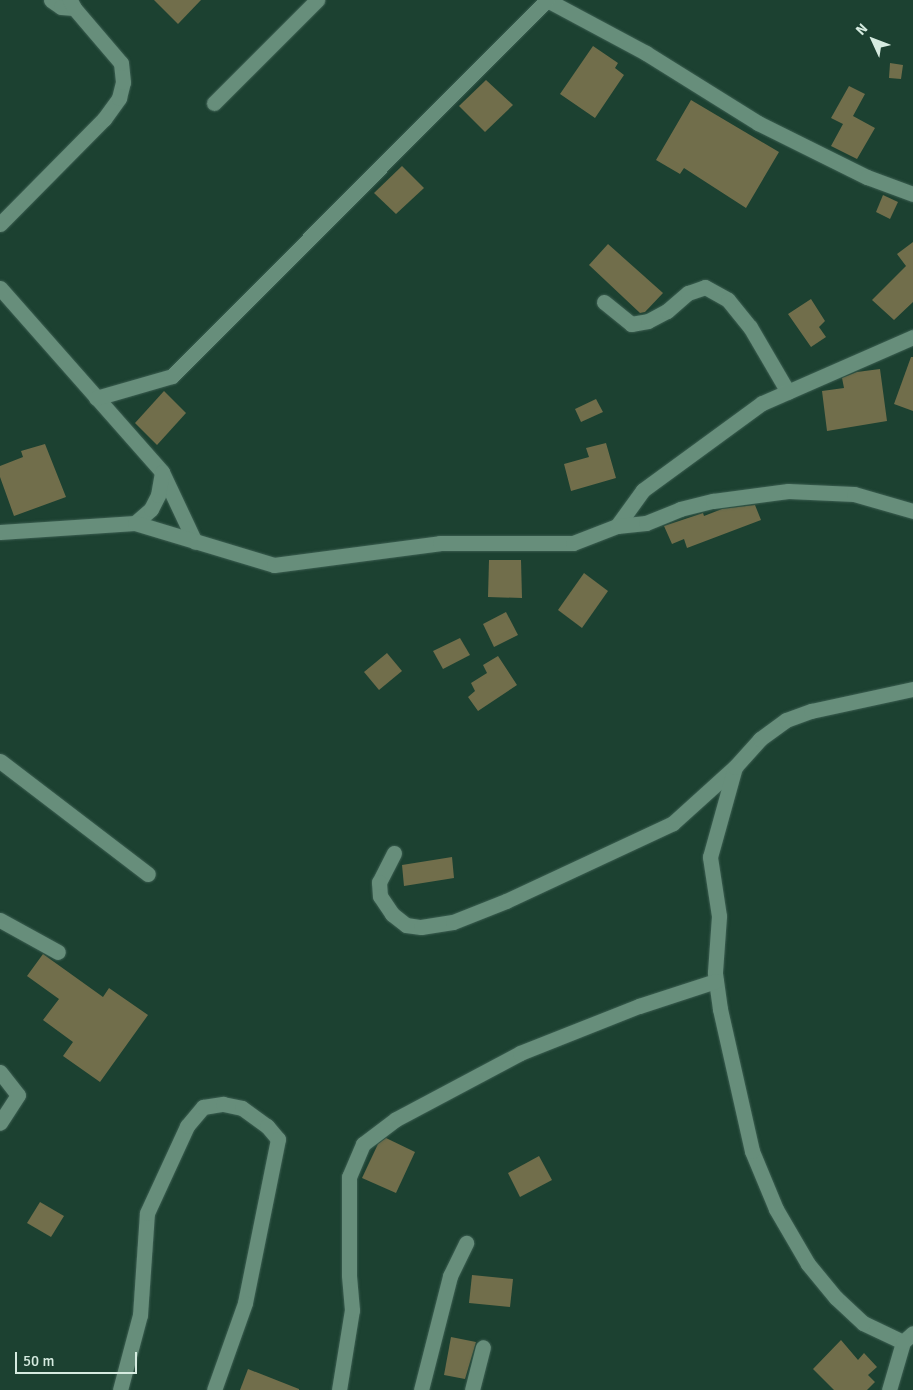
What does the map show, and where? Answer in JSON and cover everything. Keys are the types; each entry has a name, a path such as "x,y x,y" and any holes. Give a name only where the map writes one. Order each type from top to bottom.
{"street":[{"path":"0,224 104,119 120,98 123,82 121,64 72,4 61,7 51,0"},
{"path":"214,103 317,0"},
{"path":"96,398 172,376 547,0 646,53 758,123 867,177 913,194"},
{"path":"604,302 631,324 648,321 667,311 688,293 705,287 728,300 750,327 788,392"},
{"path":"0,288 162,472 195,542"},
{"path":"617,526 643,490 762,403 913,338"},
{"path":"135,523 151,509 158,495 162,472"},
{"path":"0,532 135,523 274,565 440,544 573,543 617,526 646,523 680,509 713,501 788,491 854,494 913,511"},
{"path":"394,853 379,882 380,896 392,914 406,925 421,928 453,922 506,901 673,823 735,766 760,739 786,720 811,711 913,689"},
{"path":"0,761 148,874"},
{"path":"735,766 710,857 719,916 716,981 720,1009 752,1151 776,1209 808,1264 836,1298 863,1323 908,1337 889,1390"},
{"path":"0,920 58,952"},
{"path":"338,1390 352,1310 349,1275 349,1177 363,1144 396,1119 520,1053 639,1006 716,981"},
{"path":"0,1072 18,1095 0,1123"},
{"path":"120,1390 140,1315 147,1213 187,1126 203,1107 223,1104 242,1108 267,1126 278,1139 245,1303 214,1390"},
{"path":"421,1390 450,1276 466,1243"},
{"path":"472,1390 483,1347"}],"building":[{"path":"154,0 201,0 178,24"},
{"path":"593,46 618,63 615,68 624,75 595,118 560,94"},
{"path":"890,63 903,65 901,79 889,78"},
{"path":"486,80 513,105 485,132 459,106"},
{"path":"849,86 865,94 853,116 875,128 857,159 831,146 843,124 831,118"},
{"path":"691,100 779,152 746,208 684,168 680,174 656,160"},
{"path":"402,166 424,188 396,214 374,193"},
{"path":"883,195 898,202 890,219 876,212"},
{"path":"913,242 913,302 894,320 872,300 906,266 897,254"},
{"path":"608,244 663,293 645,312 640,313 589,265"},
{"path":"811,299 825,321 819,327 826,337 811,347 788,314"},
{"path":"911,357 913,357 913,411 894,404"},
{"path":"880,369 887,421 827,431 822,391 844,388 842,378 857,372"},
{"path":"164,391 186,413 157,445 135,423"},
{"path":"596,399 603,412 581,422 575,409"},
{"path":"606,443 616,478 571,491 564,464 589,457 586,448"},
{"path":"45,444 66,497 14,516 0,477 0,466 23,457 21,451"},
{"path":"755,505 761,520 687,548 684,539 672,544 664,526 703,513 704,516 722,509"},
{"path":"489,560 521,560 522,598 488,597"},
{"path":"584,573 608,591 582,628 558,610"},
{"path":"506,612 518,635 494,647 483,624"},
{"path":"460,638 470,655 443,669 433,651"},
{"path":"387,653 402,671 379,690 364,672"},
{"path":"498,656 517,685 478,711 468,697 475,691 471,683 487,673 483,665"},
{"path":"452,857 454,878 404,886 402,865"},
{"path":"43,954 103,997 109,988 148,1015 100,1082 63,1056 73,1042 43,1020 59,999 27,976"},
{"path":"386,1138 415,1152 396,1193 362,1178 378,1144"},
{"path":"539,1156 552,1180 520,1197 508,1173"},
{"path":"40,1202 64,1216 51,1237 27,1223"},
{"path":"472,1275 513,1279 510,1307 469,1303"},
{"path":"451,1337 476,1342 465,1379 444,1375"},
{"path":"841,1340 858,1360 864,1353 877,1367 868,1375 875,1382 867,1390 834,1390 813,1369"},
{"path":"248,1369 299,1389 299,1390 240,1390"}]}
